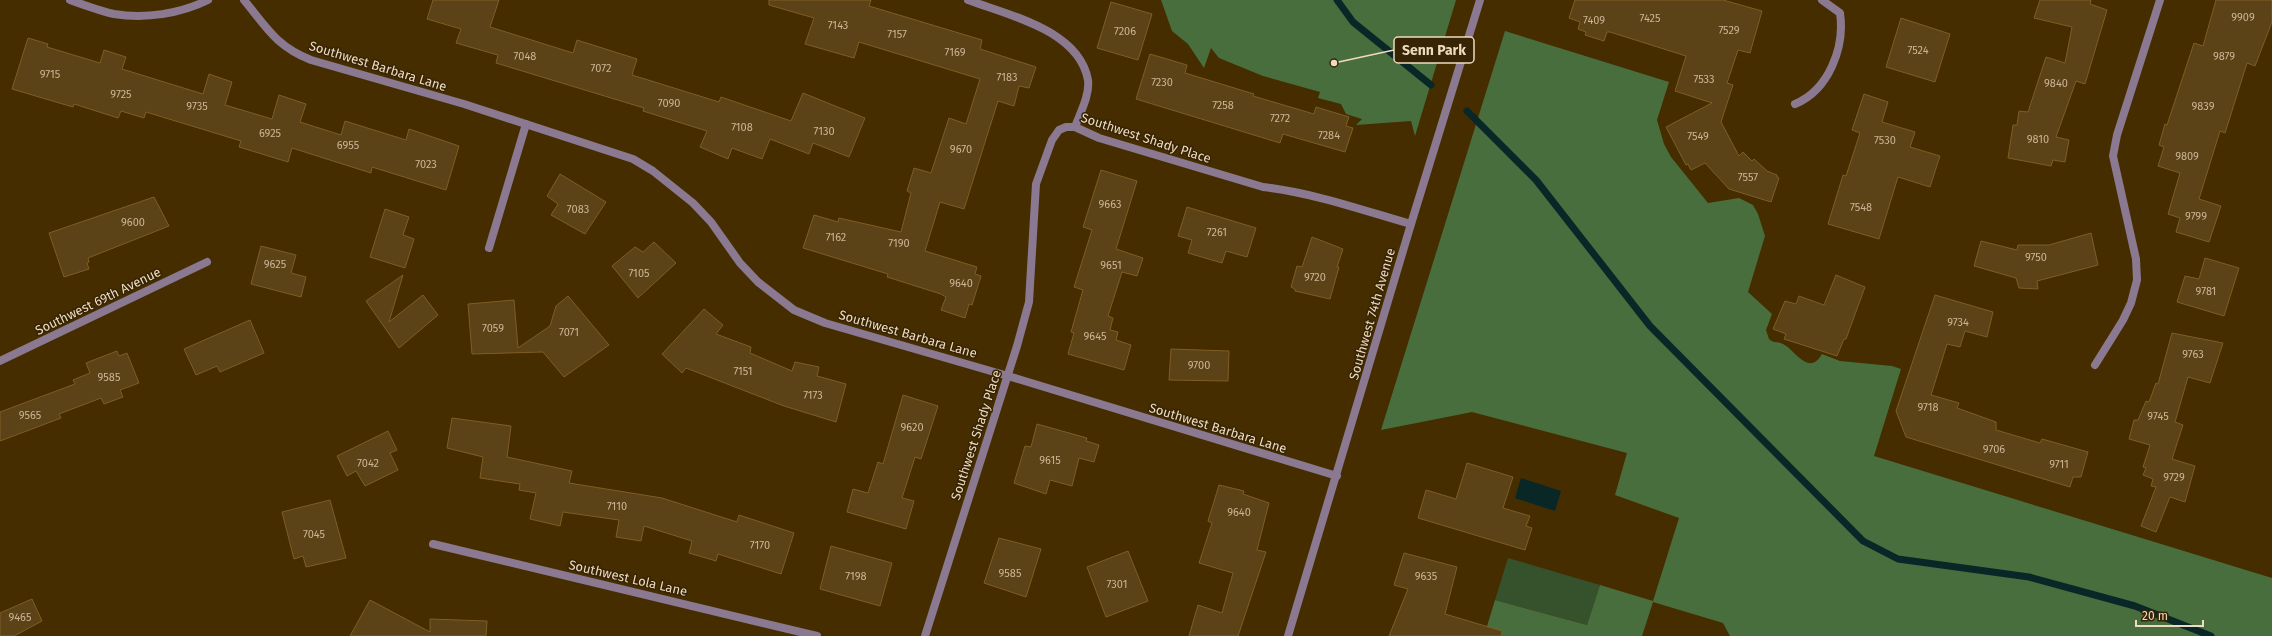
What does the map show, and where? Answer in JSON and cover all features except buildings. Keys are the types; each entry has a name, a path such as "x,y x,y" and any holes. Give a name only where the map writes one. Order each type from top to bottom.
{"street":[{"path":"70,0 113,14 134,16 179,11 208,0"},
{"name":"Southwest Barbara Lane","path":"244,0 279,44 292,52 311,60 526,124 633,159 653,171 693,203 711,222 740,263 758,282 794,310 825,323 1008,376 1337,476"},
{"path":"968,0 1052,32 1070,47 1082,65 1088,80 1087,95 1075,127"},
{"name":"Southwest 74th Avenue","path":"1288,636 1411,224 1480,0"},
{"path":"1795,104 1804,100 1824,81 1832,68 1839,44 1842,29 1840,13 1822,0"},
{"path":"2095,365 2123,320 2131,303 2137,280 2136,259 2113,156 2117,134 2160,0"},
{"path":"490,248 526,124"},
{"name":"Southwest Shady Place","path":"925,636 1008,376 1029,302 1036,184 1052,140 1059,130 1066,127 1075,127 1099,138 1263,187 1320,197 1411,224"},
{"name":"Southwest 69th Avenue","path":"0,361 207,262"},
{"name":"Southwest Lola Lane","path":"433,544 817,636"}],"green space":[{"path":"1161,0 1456,0 1415,136 1411,121 1356,125 1362,119 1346,114 1341,104 1318,98 1320,92 1263,76 1219,58 1211,48 1204,68 1188,44 1172,31"},
{"path":"1505,31 1669,82 1657,120 1664,144 1671,157 1708,203 1739,198 1753,205 1758,214 1765,236 1748,292 1772,314 1766,330 1769,339 1788,347 1807,363 1812,363 1817,360 1822,354 1840,361 1892,366 1901,369 1874,456 2272,578 2272,636 1730,636 1723,623 1653,602 1642,636 1484,636 1495,600 1587,625 1600,585 1653,601 1679,518 1615,495 1627,453 1472,412 1381,430"},
{"path":"1508,558 1600,585 1587,625 1495,600"}],"water":[{"path":"1521,478 1561,491 1555,511 1515,498"}],"waterway":[{"path":"1337,0 1353,22 1431,85"},
{"path":"1467,111 1536,180 1650,326 1863,541 1898,559 2029,577 2135,606 2211,636"}],"place":[{"name":"Senn Park","path":"1334,63"}]}
